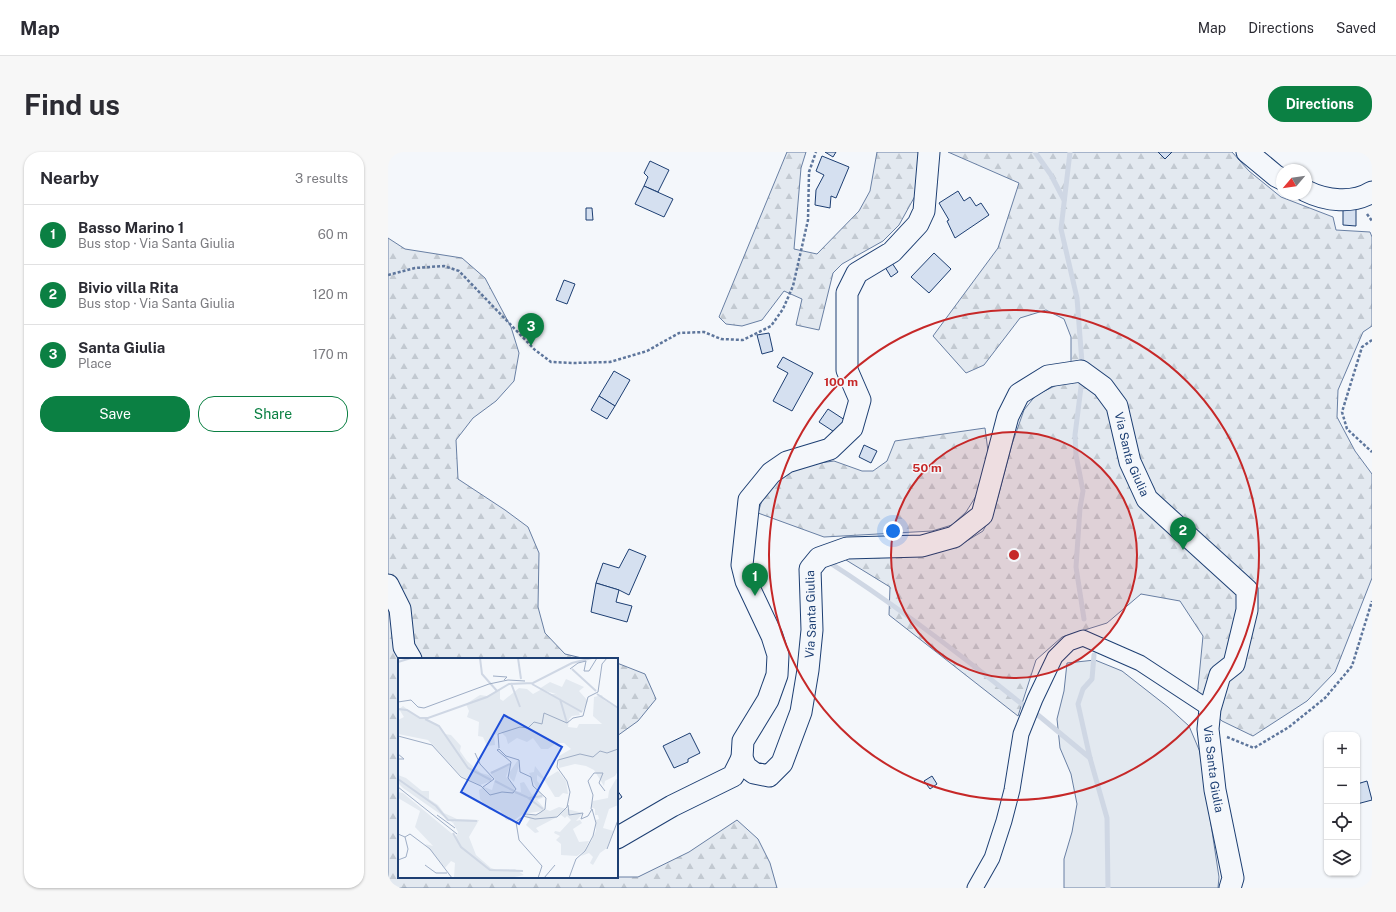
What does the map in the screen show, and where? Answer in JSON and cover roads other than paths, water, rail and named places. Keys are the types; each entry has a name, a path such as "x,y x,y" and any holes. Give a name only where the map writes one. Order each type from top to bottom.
{"street":[{"path":"618,837 672,806 733,776 742,758 743,741 768,700 777,675 778,655 772,636 746,581 742,564 749,500 771,473 781,465 830,449 852,428 860,400 847,370 847,293 857,273 892,252 918,224 924,211 929,152"},
{"path":"1247,152 1276,176"},
{"path":"1262,152 1276,173"},
{"path":"1312,194 1340,200 1357,199 1372,192"},
{"name":"Via Santa Giulia","path":"742,758 746,767 754,773 769,776 782,763 801,712 808,670 812,630 810,569 819,558 847,548 922,546 954,537 982,515 1008,416 1019,394 1048,376 1081,371 1103,387 1117,406 1130,462 1147,499 1247,590 1247,610 1234,664 1220,675 1210,709 1208,729 1215,790 1233,878 1230,888"},
{"path":"388,585 400,609 404,647 410,658"},
{"path":"976,888 992,858 1004,821 1012,790 1021,734 1035,699 1055,657 1069,643 1083,638 1140,662 1210,709"}],"waterway":[{"path":"1035,152 1051,175 1064,200"},
{"path":"1070,152 1061,229 1077,298 1082,363"},
{"path":"1082,379 1075,435 1076,455 1083,491 1080,508 1076,567 1084,619"},
{"path":"827,561 927,630 1023,705"},
{"path":"1094,655 1092,679 1083,689 1078,704 1090,758 1107,818 1108,888"},
{"path":"1038,715 1090,758"}],"place":[{"name":"Santa Giulia","path":"531,346"},
{"name":"Bivio villa Rita","path":"1183,550"},
{"name":"Basso Marino 1","path":"755,596"}]}
